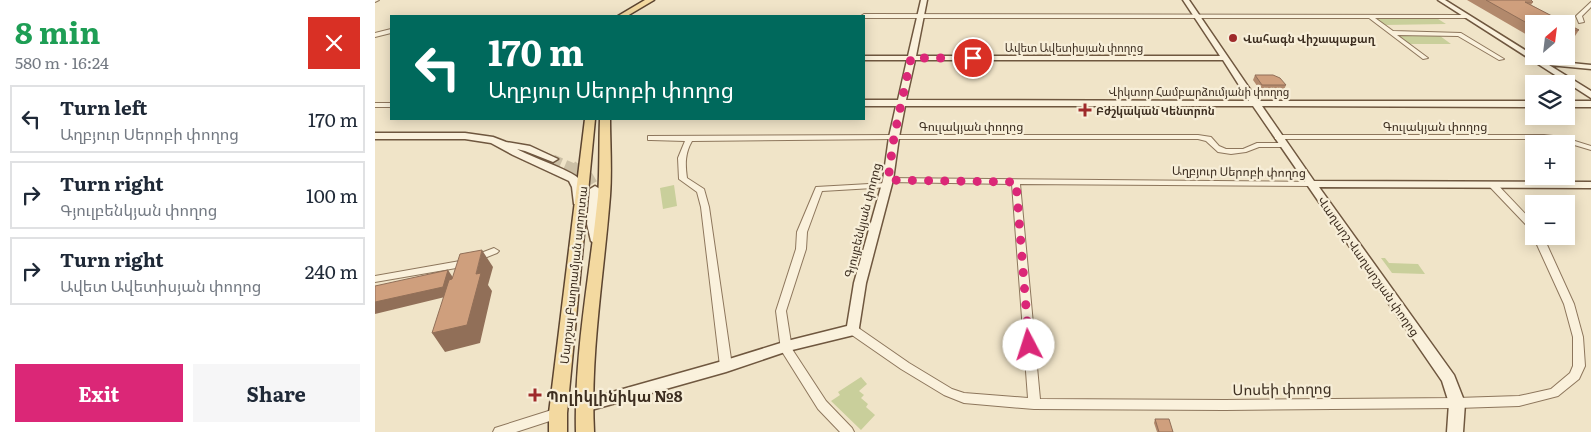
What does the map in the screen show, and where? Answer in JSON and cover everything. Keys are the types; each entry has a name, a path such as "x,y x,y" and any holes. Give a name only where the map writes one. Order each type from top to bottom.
{"main road":[{"path":"630,13 629,8 644,0"},
{"path":"630,13 651,0"},
{"path":"630,13 656,0"},
{"name":"Մարշալ Բաղրամյան պողոտա","path":"557,432 590,120"},
{"name":"Մարշալ Բաղրամյան պողոտա","path":"585,432 584,406 597,241 601,226 605,120"}],"street":[{"name":"Գյուլբենկյան փողոց","path":"853,330 860,283 887,183 894,137 924,0"},
{"name":"Վաղարշ Վաղարշյան փողոց","path":"1181,0 1224,58 1449,379 1457,404"},
{"name":"Վաղարշ Վաղարշյան փողոց","path":"1186,0 1194,17"},
{"path":"1441,0 1525,53"},
{"path":"1581,22 1579,16 1591,4"},
{"path":"865,16 1468,17"},
{"path":"1370,17 1425,58"},
{"path":"375,35 390,31"},
{"path":"1391,33 1459,34 1501,59"},
{"name":"Ավետ Ավետիսյան փողոց","path":"865,58 1224,58"},
{"path":"1575,61 1591,62"},
{"path":"1544,65 1591,95"},
{"path":"1575,65 1591,67"},
{"name":"Վիկտոր Համբարձումյանի փողոց","path":"865,103 1254,102 1525,104"},
{"path":"1575,104 1591,104"},
{"path":"375,105 390,106"},
{"path":"375,136 480,137 504,145 527,148 553,159"},
{"name":"Գուլակյան փողոց","path":"651,138 1208,138 1217,149 1232,152 1253,149 1257,145 1281,141 1555,138 1591,148"},
{"path":"691,139 681,152 681,172 683,179 701,191 705,207 726,366"},
{"path":"504,145 516,154 573,179 577,187 579,218"},
{"path":"1016,182 1034,404"},
{"name":"Աղբյուր Սերոբի փողոց","path":"787,346 781,311 801,248 802,232 819,189 887,183 1016,182 1591,185"},
{"path":"1492,184 1525,219"},
{"path":"595,189 593,224 597,241"},
{"name":"Սոսեի փողոց","path":"853,330 905,366 948,392 964,398 1034,404 1457,404 1519,401 1555,393 1575,376 1579,366 1578,337 1569,304 1542,245"},
{"path":"375,279 462,264 494,251"},
{"path":"584,406 726,366 787,346 853,330"},
{"path":"787,346 787,350 822,405 848,432"},
{"path":"1455,432 1457,404"},
{"path":"499,432 558,413"}],"green space":[{"path":"1435,17 1446,24 1384,25 1375,18"},
{"path":"1394,33 1436,33 1451,44 1408,44"},
{"path":"674,185 677,206 663,209 660,188"},
{"path":"1381,258 1385,258 1389,263 1418,264 1425,274 1392,273"},
{"path":"861,377 867,384 859,391 864,395 861,398 868,404 866,407 875,415 861,430 831,401 840,395 838,392"}],"building":[{"path":"1486,0 1531,0 1533,2 1525,2 1550,15 1525,15 1525,22"},
{"path":"1255,75 1273,75 1280,78 1286,85 1262,85"},
{"path":"482,250 476,274 481,273 467,325 432,333 449,280 452,279 460,254"},
{"path":"448,270 443,287 375,302 375,286"},
{"path":"1155,419 1169,419 1173,432 1159,432"}],"tunnel":[{"path":"553,159 574,168"},
{"path":"572,166 588,177 595,189"}],"place":[{"name":"Վահագն Վիշապաքաղ","path":"1233,38"},
{"name":"Բժշկական Կենտրոն","path":"1085,110"},
{"name":"Պոլիկլինիկա №8","path":"535,395"}],"route":[{"path":"973,58 911,58 894,137 888,180 1016,182 1029,345"}]}
